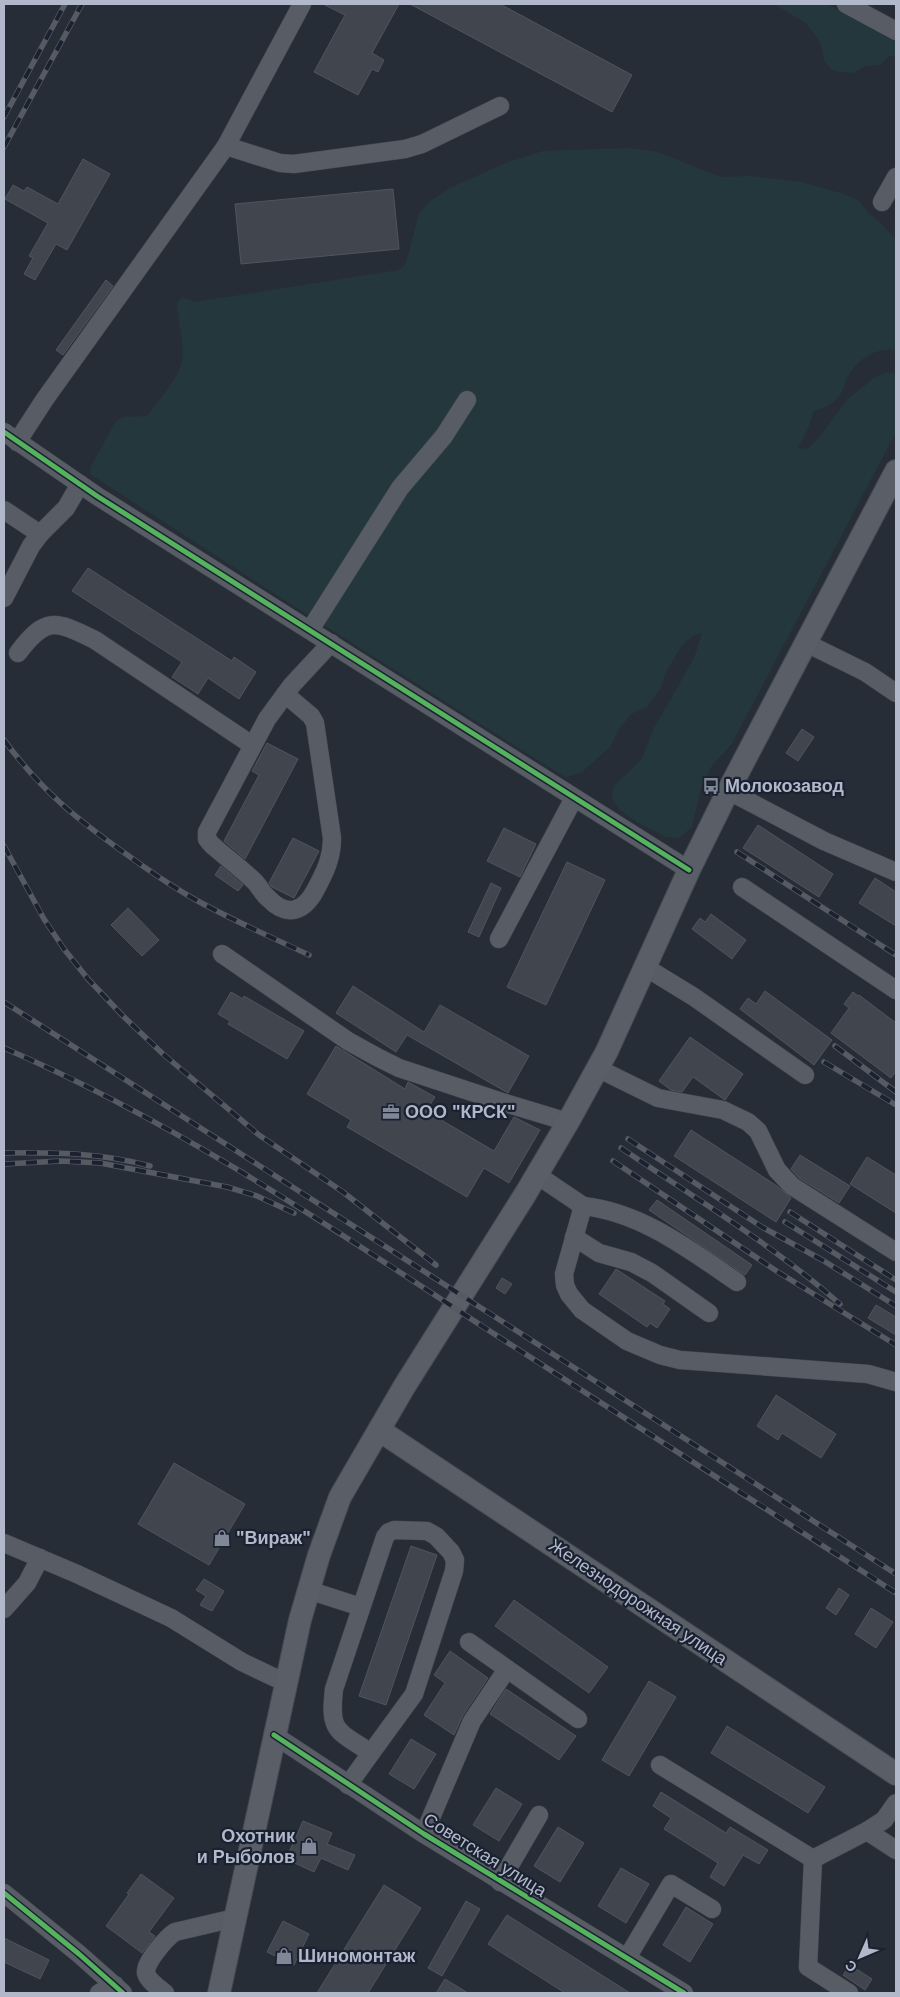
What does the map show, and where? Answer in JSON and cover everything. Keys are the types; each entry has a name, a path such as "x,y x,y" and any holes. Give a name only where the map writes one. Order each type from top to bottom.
{"main road":[{"path":"220,1993 234,1918 300,1620 328,1528 340,1497 434,1337 537,1175 568,1122 597,1068 689,870 896,471"},
{"name":"Железнодорожная улица","path":"379,1430 896,1774"}],"street":[{"path":"302,4 226,146 45,399 11,437 80,484 689,870"},
{"path":"846,4 896,31"},
{"path":"226,146 280,163 294,164 405,149 422,144 500,106"},
{"path":"882,202 896,177"},
{"path":"310,630 400,488 444,436 468,400"},
{"path":"4,598 31,546 40,534 66,508 80,484"},
{"path":"4,510 40,534"},
{"path":"18,653 32,635 40,629 55,625 73,630 95,640 252,745"},
{"path":"285,694 311,716 314,723 332,838 332,853 329,865 312,897 300,910 282,908 274,904 255,882 212,845 208,839 207,832 266,719 285,694 304,671 331,643"},
{"path":"806,643 865,672 896,693"},
{"path":"232,732 266,719"},
{"path":"729,791 824,841 896,872"},
{"path":"499,939 574,798"},
{"path":"742,886 896,990"},
{"path":"222,954 348,1041 377,1057 418,1074 568,1122"},
{"path":"644,967 694,997 806,1075"},
{"path":"597,1068 658,1098 723,1110 748,1122 758,1132 777,1170 792,1186 896,1252"},
{"path":"537,1175 583,1206 601,1208 616,1213 667,1236 737,1282"},
{"path":"583,1206 564,1274 565,1285 575,1303 595,1321 643,1350 680,1360 868,1374 896,1382"},
{"path":"574,1237 599,1253 631,1262 652,1273 709,1313"},
{"path":"348,1785 414,1694 454,1571 455,1560 451,1552 436,1536 427,1531 394,1530 389,1532 385,1538 334,1688 333,1722 337,1730 371,1753"},
{"path":"4,1543 171,1618 242,1662 286,1683"},
{"path":"4,1609 27,1583 40,1558"},
{"path":"308,1590 361,1607"},
{"path":"469,1642 578,1719"},
{"path":"424,1834 472,1722 507,1669"},
{"name":"Советская улица","path":"274,1735 348,1785 500,1882 684,1993"},
{"path":"660,1765 813,1859"},
{"path":"813,1859 884,1820 896,1803"},
{"path":"500,1882 538,1815"},
{"path":"867,1831 896,1850"},
{"path":"813,1859 808,1967 849,1993"},
{"path":"627,1958 671,1884 712,1909"},
{"path":"4,1893 119,1989"},
{"path":"165,1993 149,1979 146,1971 148,1964 169,1936 175,1932 234,1918"},
{"path":"99,1993 119,1989"}],"shaded area":[{"path":"774,4 827,4 896,42 896,56 889,56 880,65 865,66 853,73 832,70 824,61 821,43 806,23"},
{"path":"630,148 658,152 720,177 749,176 802,182 847,195 860,202 869,214 881,223 896,240 896,350 874,353 857,364 837,398 828,405 814,411 808,429 798,448 806,450 817,440 848,399 875,377 889,372 896,374 896,432 731,745 713,764 708,773 701,787 692,827 679,838 666,837 637,822 620,810 612,798 614,786 642,759 653,730 694,658 702,633 693,636 682,645 666,672 661,688 647,707 631,714 619,729 610,747 581,773 565,777 306,614 90,474 91,466 116,421 123,417 147,416 177,374 183,354 177,303 182,297 195,302 399,270 404,266 407,259 419,213 429,202 452,187 506,163 543,151"}],"building":[{"path":"323,4 399,4 372,53 384,60 378,72 372,69 358,95 314,72 345,15"},
{"path":"410,4 500,4 632,75 612,112"},
{"path":"83,159 110,174 67,250 56,244 35,280 24,274 33,258 29,256 48,223 5,199 13,185 24,191 27,187 58,204"},
{"path":"393,189 399,249 241,264 235,204"},
{"path":"106,280 113,286 63,355 56,350"},
{"path":"88,568 232,661 234,657 256,672 239,699 208,678 198,694 172,677 182,662 72,591"},
{"path":"802,729 814,737 798,761 786,753"},
{"path":"267,743 298,759 245,859 224,841 259,775 252,771"},
{"path":"758,825 833,874 819,897 743,848"},
{"path":"504,828 536,844 520,877 487,861"},
{"path":"293,838 319,851 294,898 272,887 269,883"},
{"path":"567,862 605,880 546,1005 507,987"},
{"path":"221,866 243,885 238,891 215,875"},
{"path":"875,878 896,892 896,926 859,903"},
{"path":"491,883 501,888 479,937 468,932"},
{"path":"128,908 159,940 142,956 111,925"},
{"path":"711,914 746,940 732,959 692,929 700,918 705,922"},
{"path":"353,986 424,1032 440,1005 529,1056 508,1093 407,1035 396,1052 336,1013"},
{"path":"765,991 832,1040 814,1065 740,1009 748,998 756,1004"},
{"path":"231,992 243,999 244,996 304,1031 287,1059 228,1024 230,1021 218,1014"},
{"path":"853,992 896,1023 896,1071 891,1078 831,1033 849,1008 844,1004"},
{"path":"690,1037 743,1074 725,1100 693,1077 682,1092 671,1090 659,1081"},
{"path":"336,1046 405,1089 408,1082 435,1097 426,1111 494,1151 514,1117 540,1130 509,1183 484,1168 467,1197 347,1127 351,1120 307,1094"},
{"path":"691,1130 777,1186 791,1198 776,1222 674,1156"},
{"path":"800,1155 850,1186 839,1203 799,1178 791,1169"},
{"path":"867,1157 896,1175 896,1213 850,1184"},
{"path":"657,1200 752,1265 745,1275 649,1210"},
{"path":"616,1269 665,1301 663,1304 670,1309 657,1328 650,1323 647,1327 599,1294"},
{"path":"502,1278 512,1284 505,1294 496,1288"},
{"path":"876,1305 896,1317 896,1335 868,1318"},
{"path":"776,1395 836,1434 821,1458 782,1433 778,1440 757,1426"},
{"path":"174,1463 245,1504 209,1565 138,1524"},
{"path":"411,1546 437,1555 386,1705 359,1696"},
{"path":"204,1579 224,1591 212,1611 200,1605 206,1596 196,1590"},
{"path":"839,1588 849,1595 836,1615 826,1608"},
{"path":"514,1600 608,1667 589,1693 495,1626"},
{"path":"871,1608 893,1622 876,1648 855,1634"},
{"path":"450,1651 488,1678 463,1715 454,1735 424,1715 445,1683 434,1675"},
{"path":"649,1681 676,1697 629,1776 602,1760"},
{"path":"506,1689 576,1736 559,1760 490,1714"},
{"path":"727,1726 825,1787 808,1813 711,1753"},
{"path":"411,1739 436,1754 414,1789 389,1774"},
{"path":"496,1788 522,1804 499,1841 473,1825"},
{"path":"661,1792 726,1833 730,1827 768,1850 759,1864 743,1855 724,1886 710,1877 718,1863 664,1829 671,1818 653,1806"},
{"name":"Охотник и Рыболов","path":"303,1821 332,1833 327,1844 355,1855 348,1870 321,1858 314,1872 286,1859"},
{"path":"558,1827 584,1843 560,1882 534,1866"},
{"path":"621,1868 649,1884 626,1923 598,1906"},
{"path":"141,1874 174,1898 149,1932 155,1936 142,1953 106,1926"},
{"path":"384,1885 421,1908 368,1993 317,1993"},
{"path":"466,1901 480,1909 442,1976 428,1968"},
{"path":"686,1907 713,1924 690,1962 663,1945"},
{"path":"507,1915 630,1993 565,1993 488,1944"},
{"path":"283,1921 309,1934 294,1965 267,1952"},
{"path":"4,1938 49,1960 40,1979 4,1962"},
{"path":"850,1965 872,1979 865,1990 843,1975"},
{"path":"445,1979 468,1993 436,1993"}],"railway":[{"path":"4,117 65,4"},
{"path":"4,147 82,4"},
{"path":"4,740 45,789 91,828 143,866 210,907 309,955"},
{"path":"4,846 44,919 64,949 88,979 123,1016 163,1054 259,1135 343,1192 436,1265"},
{"path":"737,852 896,955"},
{"path":"4,1002 896,1574"},
{"path":"835,1046 896,1092"},
{"path":"4,1048 129,1108 310,1214 896,1593"},
{"path":"824,1062 896,1105"},
{"path":"628,1139 762,1227 824,1261 896,1306"},
{"path":"621,1148 761,1242 840,1304"},
{"path":"4,1153 77,1154 114,1158 150,1166"},
{"path":"4,1164 61,1161 100,1163 227,1187 257,1196 294,1213"},
{"path":"613,1161 778,1272 896,1345"},
{"path":"790,1212 896,1280"},
{"path":"785,1222 896,1292"}],"cycle path":[{"path":"4,432 97,496 689,870"},
{"path":"274,1735 424,1834 684,1993"},
{"path":"4,1893 79,1954 123,1993"}],"place":[{"name":"Молокозавод","path":"711,786"},
{"name":"ООО \"КРСК\"","path":"391,1112"},
{"name":"\"Вираж\"","path":"222,1538"},
{"name":"Охотник и Рыболов","path":"309,1846"},
{"name":"Шиномонтаж","path":"284,1956"}]}
